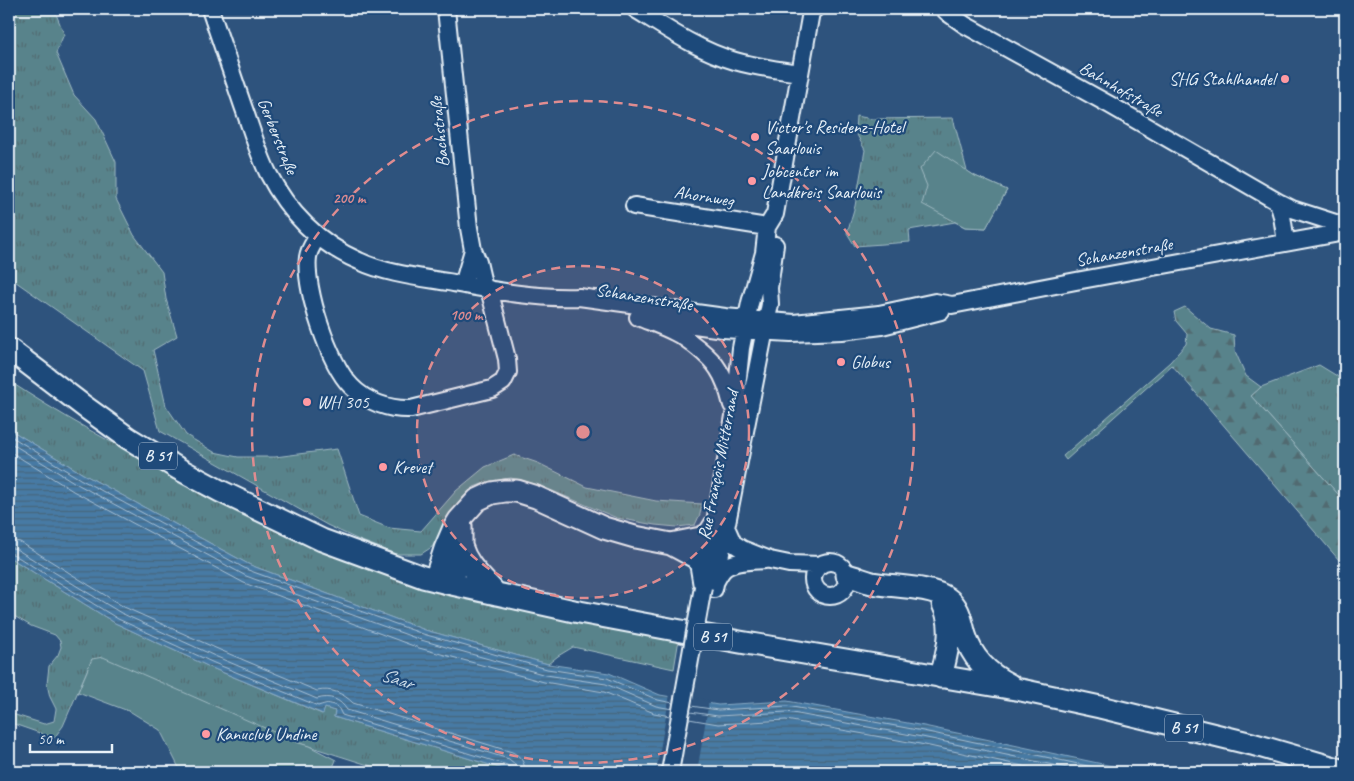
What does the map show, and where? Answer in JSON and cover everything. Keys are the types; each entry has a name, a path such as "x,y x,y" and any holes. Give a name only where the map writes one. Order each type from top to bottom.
{"main road":[{"name":"B 51","path":"9,349 128,438 179,469 322,540 385,564 444,582 574,611 740,642 1021,690 1100,707 1243,742 1345,771"},
{"path":"444,582 445,549 454,528 464,515 477,500 484,496 492,493 517,492 536,498 604,528 635,537 671,544 697,558 709,586"},
{"path":"464,515 461,526 461,546 465,558 496,594"},
{"path":"671,544 701,538 720,526"},
{"path":"444,582 461,546"},
{"path":"845,582 929,590 946,596 959,611 964,634 975,657 987,671 1000,680 1021,690"},
{"path":"929,590 943,603 948,614 950,623 948,649 949,678"},
{"path":"949,678 961,664 964,634"}],"street":[{"name":"Gerberstraße","path":"210,9 268,172 282,198 301,221 334,248 375,268 397,274 486,289"},
{"name":"Bachstraße","path":"318,236 308,255 307,271 327,348 350,386 364,397 377,403 399,409 411,409 492,389 503,382 508,372 507,359 473,250 469,228 446,9"},
{"path":"635,9 710,52 734,61 800,73"},
{"name":"Bahnhofstraße","path":"944,9 965,25 1110,105 1285,206 1345,226"},
{"path":"771,220 811,10"},
{"name":"Ahornweg","path":"634,206 771,220"},
{"path":"1285,206 1304,239 1345,232"},
{"path":"1285,206 1282,216 1286,242"},
{"name":"Rue François Mitterrand","path":"720,526 741,348 771,220"},
{"name":"Rue François Mitterrand","path":"709,586 720,526 768,319 769,288 778,227 771,220"},
{"name":"Schanzenstraße","path":"560,298 578,307 638,317 724,323 747,317 768,319 790,328 842,331 882,326 938,312 952,305 1304,239"},
{"name":"Bachstraße","path":"464,285 473,250"},
{"name":"Schanzenstraße","path":"486,289 560,298 579,298 724,323"},
{"path":"638,317 674,332 692,344 715,365 729,393 734,416"},
{"path":"720,526 733,543 742,549 770,560 817,572"},
{"path":"670,772 709,586 723,569 735,563 770,560"},
{"path":"830,562 834,563 842,567 845,582 835,595 825,595 817,589 817,572 830,562"},
{"path":"681,772 709,586"}],"green space":[{"path":"9,9 54,9 64,34 56,53 74,95 96,119 116,162 116,199 134,235 162,272 166,299 177,336 153,350 166,406 186,435 214,452 238,457 275,457 337,449 359,516 389,528 421,531 456,491 485,467 514,455 538,463 587,487 656,501 702,504 695,525 677,527 617,518 536,484 511,478 490,481 474,487 462,498 432,547 421,554 396,554 327,525 160,431 143,371 9,277"},
{"path":"856,116 872,119 953,118 967,171 1007,190 986,228 965,227 955,222 909,230 910,242 855,246 847,233 855,206 865,150 855,131"},
{"path":"936,150 975,176 1007,190 986,228 965,227 922,204 927,186 920,169"},
{"path":"1185,307 1211,329 1234,335 1235,351 1246,376 1261,387 1251,396 1345,502 1345,567 1172,365 1066,460 1063,456 1170,362 1186,344 1187,334 1176,321 1174,312"},
{"path":"1319,365 1337,376 1345,387 1345,502 1251,396 1261,387"},
{"path":"9,381 86,428 165,470 415,585 516,610 679,639 674,669 573,647 548,664 425,630 250,565 83,474 9,429"},
{"path":"9,557 115,623 212,668 322,714 325,708 335,711 334,717 513,772 390,772 299,743 92,659 63,726 54,738 11,723 9,724 9,713 44,724 54,721 56,709 50,697 47,684 49,666 58,655 61,647 60,641 55,635 31,626 9,613"},
{"path":"103,657 309,746 336,760 331,772 181,772 160,730 131,712 78,692 92,659"}],"water":[{"name":"Saar","path":"9,429 83,474 250,565 425,630 548,664 609,673 660,695 718,705 787,701 924,726 1140,772 513,772 334,717 335,711 325,708 323,714 212,668 115,623 9,557"}],"pier":[{"path":"670,694 709,701 697,772 656,772"}],"place":[{"name":"SHG Stahlhandel","path":"1285,79"},
{"name":"Victor's Residenz-Hotel Saarlouis","path":"755,137"},
{"name":"Jobcenter im Landkreis Saarlouis","path":"752,181"},
{"name":"Globus","path":"841,362"},
{"name":"WH 305","path":"307,402"},
{"name":"Krevet","path":"383,467"},
{"name":"Kanuclub Undine","path":"206,734"}]}
